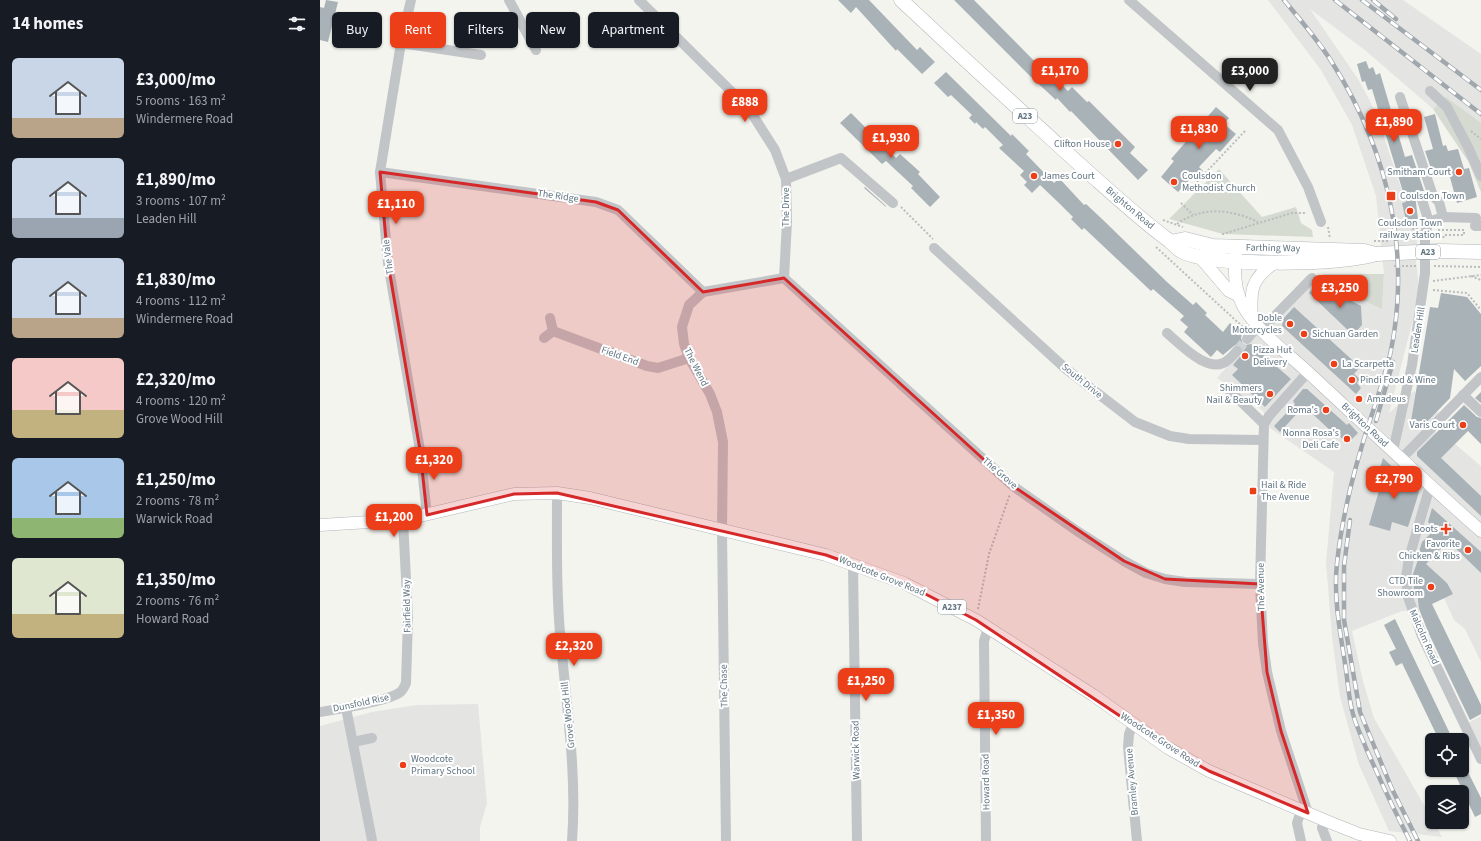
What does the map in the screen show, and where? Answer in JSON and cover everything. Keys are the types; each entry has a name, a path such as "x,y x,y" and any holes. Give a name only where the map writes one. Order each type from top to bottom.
{"highway":[{"name":"Brighton Road","path":"901,0 1001,94 1129,209 1180,250 1199,256"},
{"name":"Farthing Way","path":"1171,242 1185,239 1236,254 1276,262 1365,258 1376,254"},
{"name":"Farthing Way","path":"1236,254 1364,251 1376,254 1439,251 1481,252"},
{"name":"A23","path":"1199,256 1236,254"}],"main road":[{"name":"Brighton Road","path":"1236,254 1236,287 1239,296 1256,326 1308,372 1430,486 1479,526"},
{"name":"Brighton Road","path":"1199,256 1229,291 1239,296"},
{"path":"1256,326 1253,285 1258,276 1276,262"},
{"name":"Woodcote Grove Road","path":"320,525 403,520 514,494 557,493 590,498 777,542 853,564 904,583 976,620 1093,695 1168,748 1209,771 1359,834 1390,841"}],"street":[{"name":"The Vale","path":"408,12 411,0"},
{"path":"509,0 536,50"},
{"name":"The Drive","path":"639,0 749,109 775,150 786,179 787,222 784,278"},
{"path":"1129,0 1278,130 1308,187 1312,211 1321,222"},
{"name":"The Vale","path":"400,48 380,172 388,263 420,450 427,515"},
{"path":"434,48 481,55"},
{"path":"1430,91 1447,107 1468,146 1481,176"},
{"path":"1400,97 1433,196 1439,202 1442,218"},
{"path":"786,179 841,158 893,203"},
{"name":"The Ridge","path":"380,172 596,202 618,210 703,292"},
{"path":"1421,197 1429,222 1442,218 1478,222"},
{"name":"Leaden Hill","path":"1397,455 1424,281 1425,233 1429,222"},
{"name":"South Drive","path":"934,248 1066,369 1135,422 1170,436 1189,439 1263,440"},
{"path":"703,292 784,278"},
{"name":"The Grove","path":"784,278 1013,486 1077,531 1124,561 1146,572 1165,578 1185,582 1260,584"},
{"path":"1247,339 1256,326 1312,278"},
{"name":"The Wend","path":"703,292 688,305 682,327 684,344 689,358 710,394 723,442 722,530"},
{"path":"544,338 553,331 550,318"},
{"name":"Field End","path":"553,331 647,366 658,368 689,358"},
{"path":"1167,333 1201,361 1212,364 1224,363 1237,351"},
{"path":"1229,390 1264,424 1269,416 1308,372"},
{"path":"1397,455 1481,377"},
{"path":"1463,395 1481,412"},
{"name":"The Avenue","path":"1264,424 1260,584 1267,672 1280,731 1304,812"},
{"name":"Malcolm Road","path":"1430,486 1409,558 1406,577 1408,597 1422,636 1481,759"},
{"name":"Grove Wood Hill","path":"557,493 560,628 573,769 572,841"},
{"name":"Fairfield Way","path":"401,692 406,683 408,618 403,520"},
{"name":"The Chase","path":"722,530 726,841"},
{"name":"Warwick Road","path":"853,564 857,841"},
{"name":"Howard Road","path":"986,841 984,641 988,628"},
{"name":"Dunsfold Rise","path":"320,712 346,708 394,696 401,692"},
{"path":"346,708 372,840"},
{"name":"Bramley Avenue","path":"1133,724 1129,734 1128,747 1137,841"},
{"path":"352,742 372,738"},
{"path":"1301,841 1297,823 1304,812"},
{"path":"1324,820 1322,828 1327,841"}],"path":[{"path":"1197,182 1246,131"},
{"path":"893,203 899,205 933,239 934,248"},
{"path":"1181,203 1193,215"},
{"path":"1177,225 1193,215 1210,211 1225,212 1243,216 1259,223"},
{"path":"1219,236 1223,237 1223,234 1292,213 1312,211"},
{"path":"1160,219 1190,229"},
{"path":"1441,230 1464,230 1464,235 1444,235 1443,241"},
{"path":"1154,245 1245,329 1256,326"},
{"path":"1424,281 1453,280 1481,275"},
{"path":"1471,276 1481,280"},
{"path":"1424,281 1467,293 1481,310"},
{"path":"976,620 989,554 1013,486"}],"highlighted area":[{"path":"380,172 596,202 618,210 703,292 784,278 1013,486 1124,561 1165,579 1260,584 1267,672 1281,731 1308,813 1209,771 1168,748 976,620 904,583 826,555 557,493 514,494 427,515 420,450 388,263"}],"shaded area":[{"path":"1268,0 1403,0 1481,54 1481,124 1446,97 1433,109 1366,51 1310,9 1358,79 1370,101 1380,125 1403,194 1411,193 1418,219 1416,261 1418,300 1389,413 1414,391 1440,414 1435,434 1450,448 1455,444 1481,466 1481,662 1465,629 1454,620 1444,598 1419,610 1402,611 1352,631 1363,681 1374,718 1425,807 1425,829 1438,829 1442,837 1389,831 1359,765 1340,697 1332,637 1326,563 1334,472 1270,428 1263,411 1217,378 1307,275 1317,278 1382,308 1384,274 1376,196 1352,125 1321,70"},
{"path":"1446,97 1481,123 1481,192 1468,161 1433,109"},
{"path":"1219,169 1262,217 1296,207 1301,223 1312,230 1313,237 1223,234 1169,219"},
{"path":"1324,274 1384,274 1382,309 1317,278"},
{"name":"Woodcote Primary School","path":"478,704 487,803 480,827 480,841 320,841 320,726 372,712 416,705"},
{"path":"1481,716 1481,750 1468,723"}],"building":[{"path":"326,0 338,2 336,12 332,12 332,26 328,42 320,40 320,7 324,8"},
{"path":"838,0 869,0 917,50 920,47 935,62 922,74 897,49 896,51 856,7 851,13"},
{"path":"954,0 974,0 1056,83 1058,81 1068,91 1072,87 1087,102 1089,101 1135,147 1130,153 1148,170 1138,180 1071,111 1070,112 1057,98 1056,100 1030,76"},
{"path":"1366,61 1369,69 1373,67 1376,75 1380,73 1405,157 1412,155 1424,191 1419,191 1415,195 1418,219 1406,221 1402,203 1406,202 1372,89 1368,90 1365,81 1362,82 1357,64"},
{"path":"946,72 1011,136 1012,134 1029,151 1026,154 1054,183 1059,178 1084,205 1086,204 1167,282 1193,305 1196,302 1207,313 1205,315 1223,332 1230,323 1242,334 1241,338 1243,344 1251,344 1291,379 1265,407 1232,375 1238,369 1233,365 1243,353 1242,347 1235,345 1223,355 1217,350 1211,357 1184,332 1188,327 1180,320 1184,316 1153,289 1151,291 1084,228 1082,230 1071,219 1073,217 1040,185 1032,193 1024,185 1027,182 1020,175 1024,171 999,148 1003,145 985,127 983,129 976,122 975,124 969,118 972,115 951,95 948,97 934,83"},
{"path":"1216,107 1229,118 1224,124 1236,134 1220,152 1216,149 1199,167 1203,171 1195,180 1192,177 1178,192 1161,177 1174,161 1171,159"},
{"path":"851,113 896,158 900,154 920,172 918,174 940,197 930,207 911,188 913,186 886,161 882,164 840,123"},
{"name":"Smitham Court","path":"1435,114 1443,146 1446,145 1448,151 1458,149 1464,169 1469,168 1477,197 1457,203 1448,170 1433,174 1425,151 1433,149 1424,117"},
{"path":"865,187 886,206 886,207 864,188"},
{"path":"1315,286 1326,292 1339,294 1361,306 1362,325 1353,335 1309,293"},
{"path":"1441,293 1467,297 1481,314 1481,366 1465,381 1454,369 1450,398 1420,429 1414,429 1411,427 1411,421 1430,307 1438,308"},
{"path":"1294,307 1360,367 1354,374 1360,379 1357,383 1361,388 1356,394 1282,326 1283,319"},
{"path":"1303,389 1307,389 1347,425 1349,423 1358,433 1347,444 1334,430 1332,432 1304,406 1280,432 1274,426 1295,404 1293,401"},
{"name":"Varis Court","path":"1481,392 1481,403 1475,398"},
{"path":"1464,405 1477,417 1481,418 1481,444 1468,431 1441,458 1481,496 1481,516 1417,456 1417,452"},
{"path":"1383,458 1419,492 1408,527 1392,522 1390,531 1369,525 1385,470 1380,468"},
{"path":"1432,508 1481,552 1481,573 1448,541 1426,564 1447,583 1453,594 1432,604 1481,705 1481,714 1470,720 1429,634 1419,609 1417,591 1414,592 1413,574 1420,554 1419,552 1422,542 1435,529 1428,522"},
{"path":"1395,619 1450,733 1436,733 1402,663 1396,666 1389,652 1396,649 1384,625"},
{"path":"1469,774 1481,798 1481,814 1475,817 1469,804 1469,785 1460,785 1456,777 1469,777"}],"tunnel":[{"path":"1237,351 1247,339"}],"railway":[{"path":"1284,0 1322,47 1352,97 1368,132 1381,168 1390,204 1396,241 1398,279 1396,317 1390,355 1361,449 1343,520 1337,563 1336,590 1340,631 1354,718 1366,748 1410,841"},
{"path":"1335,0 1481,114"},
{"path":"1362,0 1481,90"},
{"path":"1373,0 1396,19"},
{"path":"1376,421 1393,362"},
{"path":"1350,520 1344,566 1344,620 1360,712 1392,789 1418,841"}],"place":[{"name":"Clifton House","path":"1118,144"},
{"name":"Smitham Court","path":"1459,172"},
{"name":"James Court","path":"1034,176"},
{"name":"Coulsdon Methodist Church","path":"1174,182"},
{"name":"Coulsdon Town","path":"1391,196"},
{"name":"Coulsdon Town railway station","path":"1410,211"},
{"name":"Doble Motorcycles","path":"1290,324"},
{"name":"Sichuan Garden","path":"1304,334"},
{"name":"Pizza Hut Delivery","path":"1245,356"},
{"name":"La Scarpetta","path":"1334,364"},
{"name":"Pindi Food & Wine","path":"1352,380"},
{"name":"Shimmers Nail & Beauty","path":"1270,394"},
{"name":"Amadeus","path":"1359,399"},
{"name":"Roma's","path":"1326,410"},
{"name":"Varis Court","path":"1463,425"},
{"name":"Nonna Rosa's Deli Cafe","path":"1347,439"},
{"name":"Hail & Ride The Avenue","path":"1253,491"},
{"name":"Boots","path":"1446,529"},
{"name":"Favorite Chicken & Ribs","path":"1468,550"},
{"name":"CTD Tile Showroom","path":"1431,587"},
{"name":"Woodcote Primary School","path":"403,765"}]}
